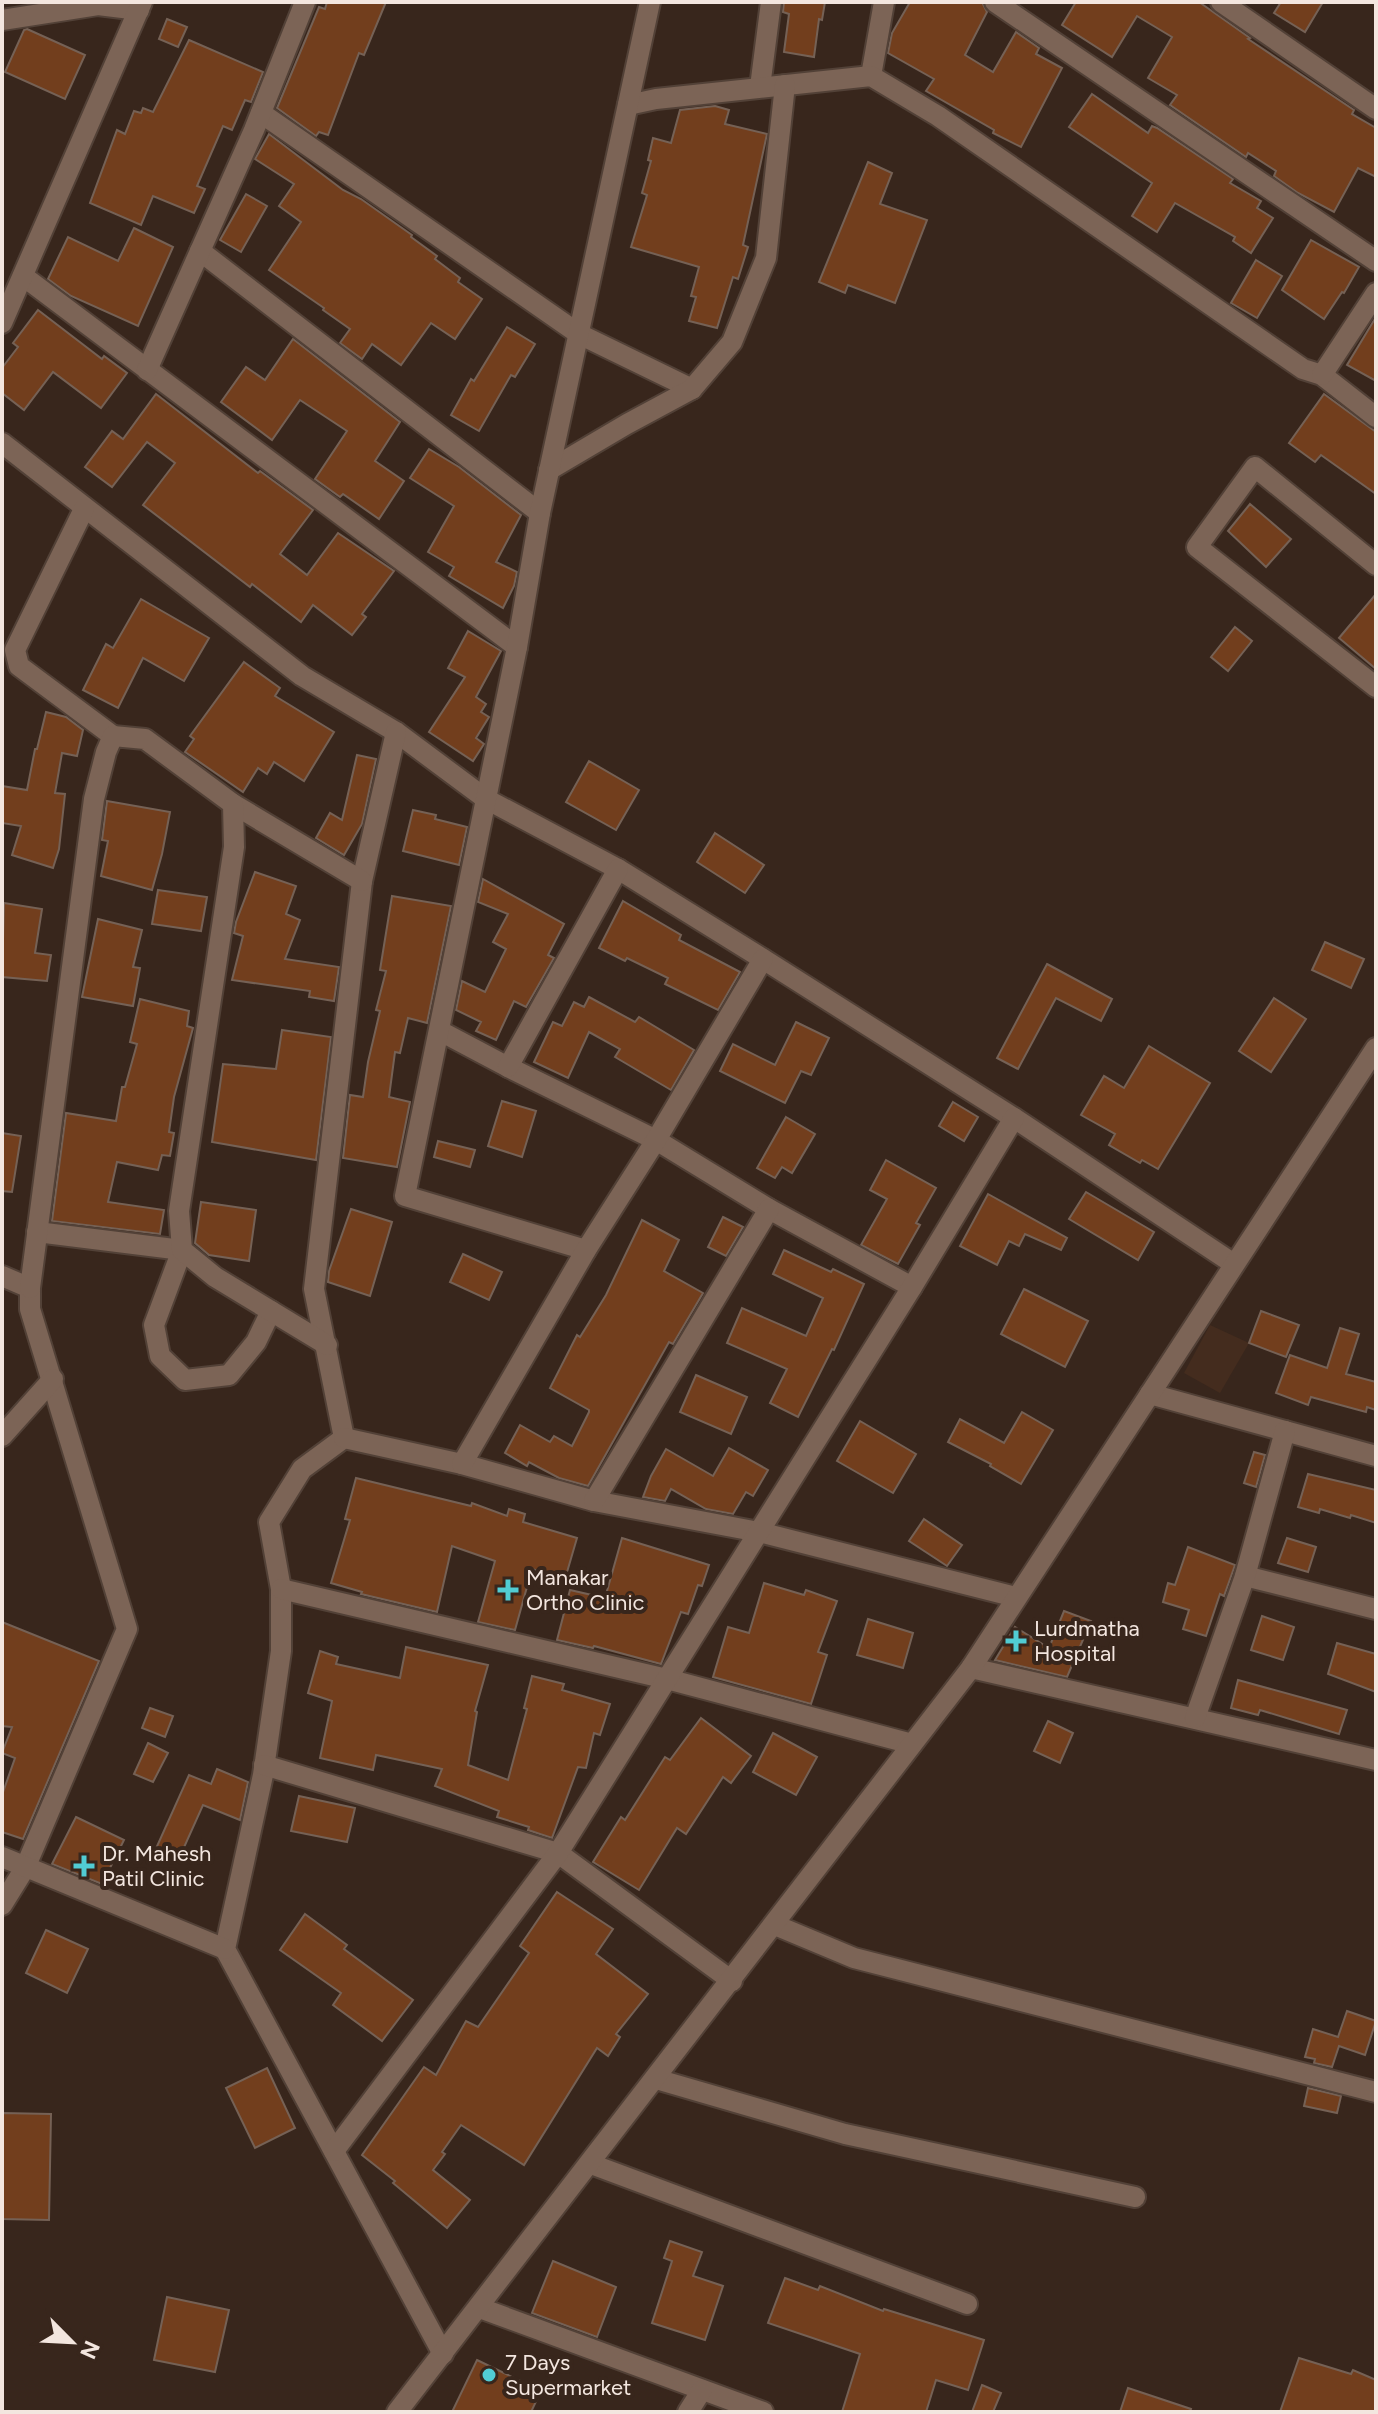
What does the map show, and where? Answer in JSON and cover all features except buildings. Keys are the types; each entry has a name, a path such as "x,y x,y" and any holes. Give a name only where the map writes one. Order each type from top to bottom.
{"street":[{"path":"147,370 261,113 305,2"},
{"path":"586,1250 405,1196 517,647 540,513 650,2"},
{"path":"760,87 771,2"},
{"path":"871,76 884,2"},
{"path":"995,2 1376,261"},
{"path":"1221,2 1376,109"},
{"path":"2,20 98,5 140,6 2,323"},
{"path":"628,105 871,76 938,116 1303,369 1322,375 1376,417"},
{"path":"549,470 692,389 732,342 766,258 785,85"},
{"path":"261,113 579,334 692,389"},
{"path":"200,251 540,513"},
{"path":"23,276 517,647"},
{"path":"1322,375 1376,293"},
{"path":"2,443 302,676 396,732 486,799 618,869 763,959 1014,1118 1234,1264"},
{"path":"1376,565 1255,467 1197,547 1376,687"},
{"path":"84,509 15,650 19,666 113,736 145,739 233,804 362,881"},
{"path":"344,1438 314,1289 362,881 396,732"},
{"path":"2,1905 25,1868 127,1629 30,1309 37,1232 94,799 113,736"},
{"path":"233,804 234,847 179,1211 182,1250 154,1325 160,1356 185,1380 229,1375 256,1342 271,1311"},
{"path":"508,1067 618,869"},
{"path":"462,1464 586,1250 656,1140 763,959"},
{"path":"440,1031 656,1140 769,1209 912,1287"},
{"path":"397,2412 971,1668 1376,1048"},
{"path":"334,2151 558,1853 912,1287 1014,1118"},
{"path":"594,1501 769,1209"},
{"path":"37,1232 182,1250 215,1277 327,1345"},
{"path":"2,1276 30,1288"},
{"path":"2,1436 53,1379"},
{"path":"1150,1394 1376,1456"},
{"path":"1195,1718 1245,1576 1285,1431"},
{"path":"225,1949 264,1765 281,1651 281,1589 269,1522 302,1469 344,1438 462,1464 594,1501 759,1532 1016,1597"},
{"path":"1245,1576 1376,1609"},
{"path":"281,1589 667,1679 912,1744"},
{"path":"971,1668 1376,1760"},
{"path":"264,1765 558,1853 732,1981"},
{"path":"2,1857 225,1949 443,2354"},
{"path":"775,1925 854,1958 1376,2092"},
{"path":"656,2079 845,2134 1135,2197"},
{"path":"591,2164 967,2304"},
{"path":"480,2308 763,2412"},
{"path":"688,2412 702,2390"}],"shaded area":[{"path":"1210,1325 1249,1343 1220,1393 1184,1373"}],"place":[{"name":"Manakar Ortho Clinic","path":"508,1590"},
{"name":"Lurdmatha Hospital","path":"1016,1641"},
{"name":"Dr. Mahesh Patil Clinic","path":"84,1866"},
{"name":"7 Days Supermarket","path":"489,2375"}]}
